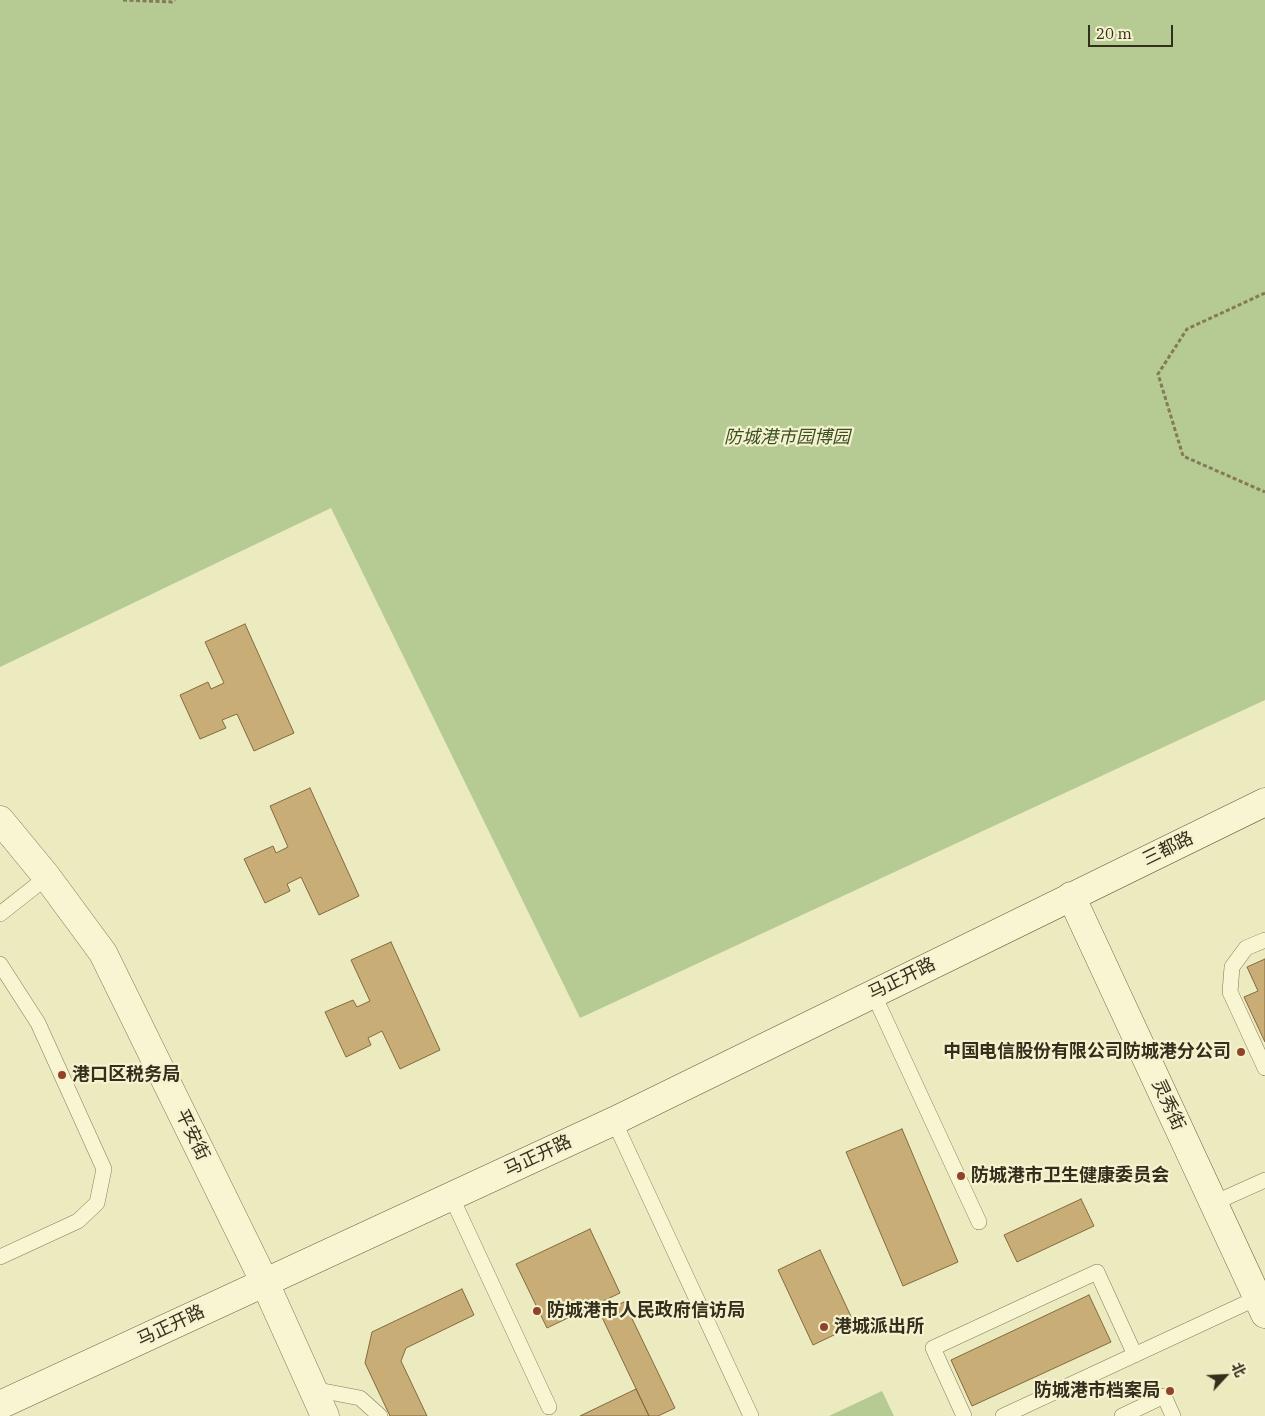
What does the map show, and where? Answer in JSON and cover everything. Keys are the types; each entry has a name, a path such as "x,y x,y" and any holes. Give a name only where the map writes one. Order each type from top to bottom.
{"main road":[{"name":"三都路","path":"1071,896 1265,802"},
{"name":"平安街","path":"0,820 47,877 103,953 265,1283 326,1416"},
{"name":"马正开路","path":"0,1405 614,1121 1071,896"},
{"name":"灵秀街","path":"1071,896 1261,1306"}],"lane":[{"path":"0,914 47,877"},
{"path":"1265,940 1246,948 1232,967 1230,992 1265,1068"},
{"path":"0,964 38,1023 104,1169 97,1203 78,1221 0,1257"},
{"path":"873,993 979,1222"},
{"path":"614,1121 751,1416"},
{"path":"1214,1203 1265,1180"},
{"path":"451,1196 550,1407"},
{"path":"964,1416 933,1348 1096,1272 1135,1355"},
{"path":"1003,1416 1135,1355 1261,1306"},
{"path":"313,1389 360,1398 380,1416"},
{"path":"1122,1416 1164,1396 1173,1416"}],"path":[{"path":"123,0 175,0"},
{"path":"1265,293 1187,329 1158,374 1183,456 1265,492"}],"green space":[{"name":"防城港市园博园","path":"0,0 1265,0 1265,700 580,1018 331,508 0,667"},
{"path":"882,1391 894,1416 829,1416"}],"building":[{"path":"245,624 294,733 254,751 237,714 222,720 226,728 200,739 180,695 208,682 211,689 224,683 205,642"},
{"path":"310,788 359,896 319,915 301,877 287,884 290,891 265,903 244,859 273,846 276,853 288,847 270,806"},
{"path":"391,942 440,1050 400,1069 382,1031 368,1038 371,1045 346,1057 325,1012 353,1000 357,1007 370,1001 351,960"},
{"path":"1265,959 1265,1042 1244,997 1258,991 1247,967"},
{"path":"902,1129 958,1262 903,1286 846,1152"},
{"path":"1081,1199 1094,1226 1017,1262 1004,1235"},
{"path":"590,1229 620,1293 547,1328 516,1264"},
{"path":"820,1250 855,1325 813,1345 778,1270"},
{"path":"462,1289 474,1315 406,1348 401,1361 427,1416 390,1416 365,1363 372,1332"},
{"path":"1089,1295 1111,1342 972,1406 951,1360"},
{"path":"624,1302 675,1408 658,1416 649,1416 600,1313"},
{"path":"636,1389 649,1416 580,1416"}],"place":[{"name":"中国电信股份有限公司防城港分公司","path":"1241,1052"},
{"name":"港口区税务局","path":"62,1075"},
{"name":"防城港市卫生健康委员会","path":"961,1176"},
{"name":"防城港市人民政府信访局","path":"537,1311"},
{"name":"港城派出所","path":"824,1327"},
{"name":"防城港市档案局","path":"1170,1391"}]}
